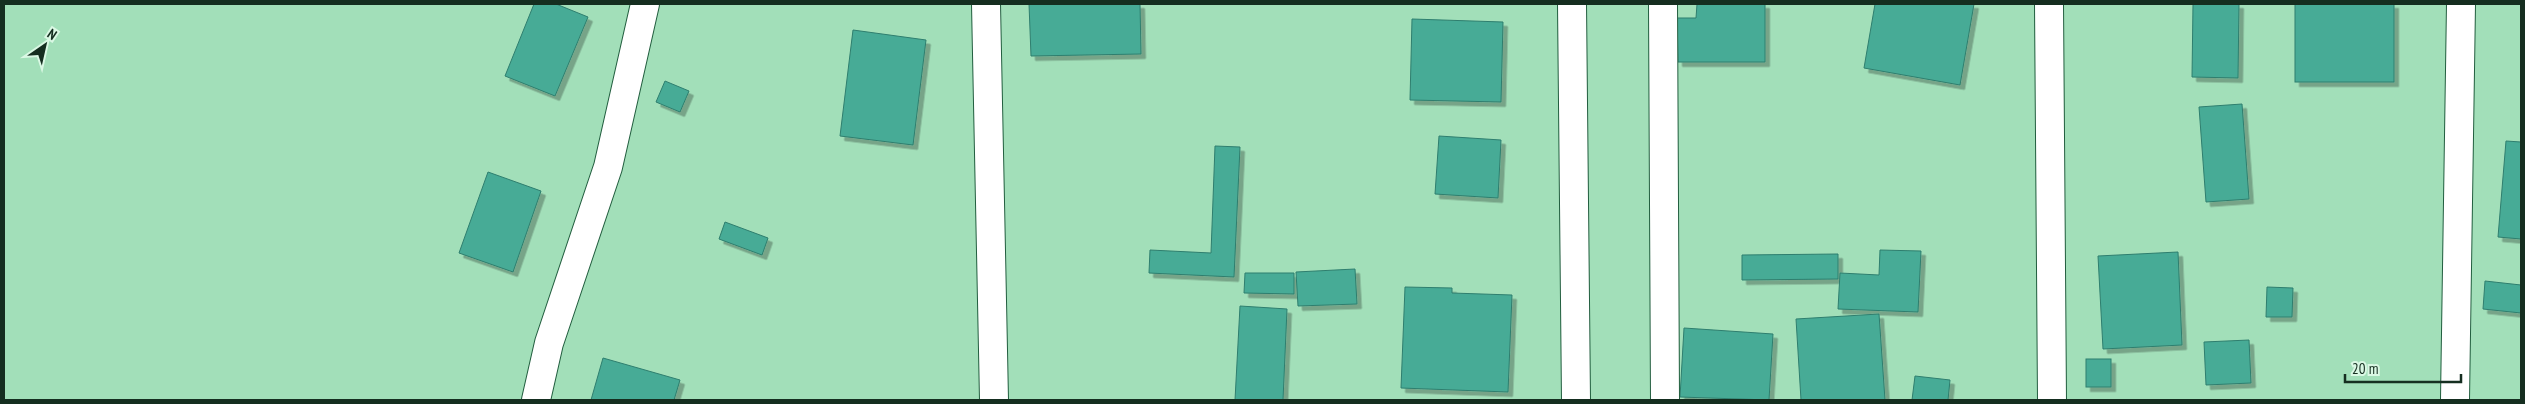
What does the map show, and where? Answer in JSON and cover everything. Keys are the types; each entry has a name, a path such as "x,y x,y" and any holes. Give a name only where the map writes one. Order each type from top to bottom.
{"street":[{"path":"536,400 549,343 608,167 645,4"},
{"path":"986,4 994,400"},
{"path":"1572,4 1576,400"},
{"path":"1663,4 1664,400"},
{"path":"2049,4 2052,400"},
{"path":"2455,400 2461,4"}],"building":[{"path":"534,4 556,4 588,17 555,96 505,76"},
{"path":"1029,4 1140,4 1141,54 1031,56"},
{"path":"1697,4 1765,4 1765,62 1678,62 1677,18 1696,18"},
{"path":"1875,4 1974,4 1960,85 1864,68"},
{"path":"2193,4 2239,4 2238,78 2192,77"},
{"path":"2295,4 2394,4 2394,82 2295,82"},
{"path":"1412,19 1503,22 1501,102 1410,100"},
{"path":"853,30 926,40 913,145 840,136"},
{"path":"665,81 689,91 680,112 656,102"},
{"path":"2242,104 2249,199 2206,202 2199,107"},
{"path":"1439,136 1501,140 1498,198 1435,194"},
{"path":"2506,141 2521,142 2521,239 2498,237"},
{"path":"1215,146 1240,147 1234,277 1149,273 1150,250 1211,253"},
{"path":"488,172 541,191 513,272 459,253"},
{"path":"725,222 768,238 762,255 719,239"},
{"path":"1880,250 1921,251 1918,312 1838,309 1840,273 1879,275"},
{"path":"2178,252 2182,345 2103,349 2098,256"},
{"path":"1838,254 1838,279 1742,280 1742,255"},
{"path":"1355,269 1357,304 1298,306 1296,272"},
{"path":"1245,273 1294,273 1294,294 1244,293"},
{"path":"2485,281 2521,285 2521,313 2483,309"},
{"path":"1405,287 1452,288 1452,293 1512,295 1508,392 1401,388"},
{"path":"2267,287 2293,288 2292,317 2266,317"},
{"path":"1240,306 1287,309 1283,400 1235,400"},
{"path":"1879,314 1885,400 1801,400 1796,319"},
{"path":"1684,328 1773,334 1769,400 1680,397"},
{"path":"2249,340 2251,383 2206,385 2204,342"},
{"path":"603,358 680,380 674,400 591,400"},
{"path":"2086,359 2111,359 2111,387 2086,387"},
{"path":"1915,376 1950,380 1948,400 1912,400"}]}
